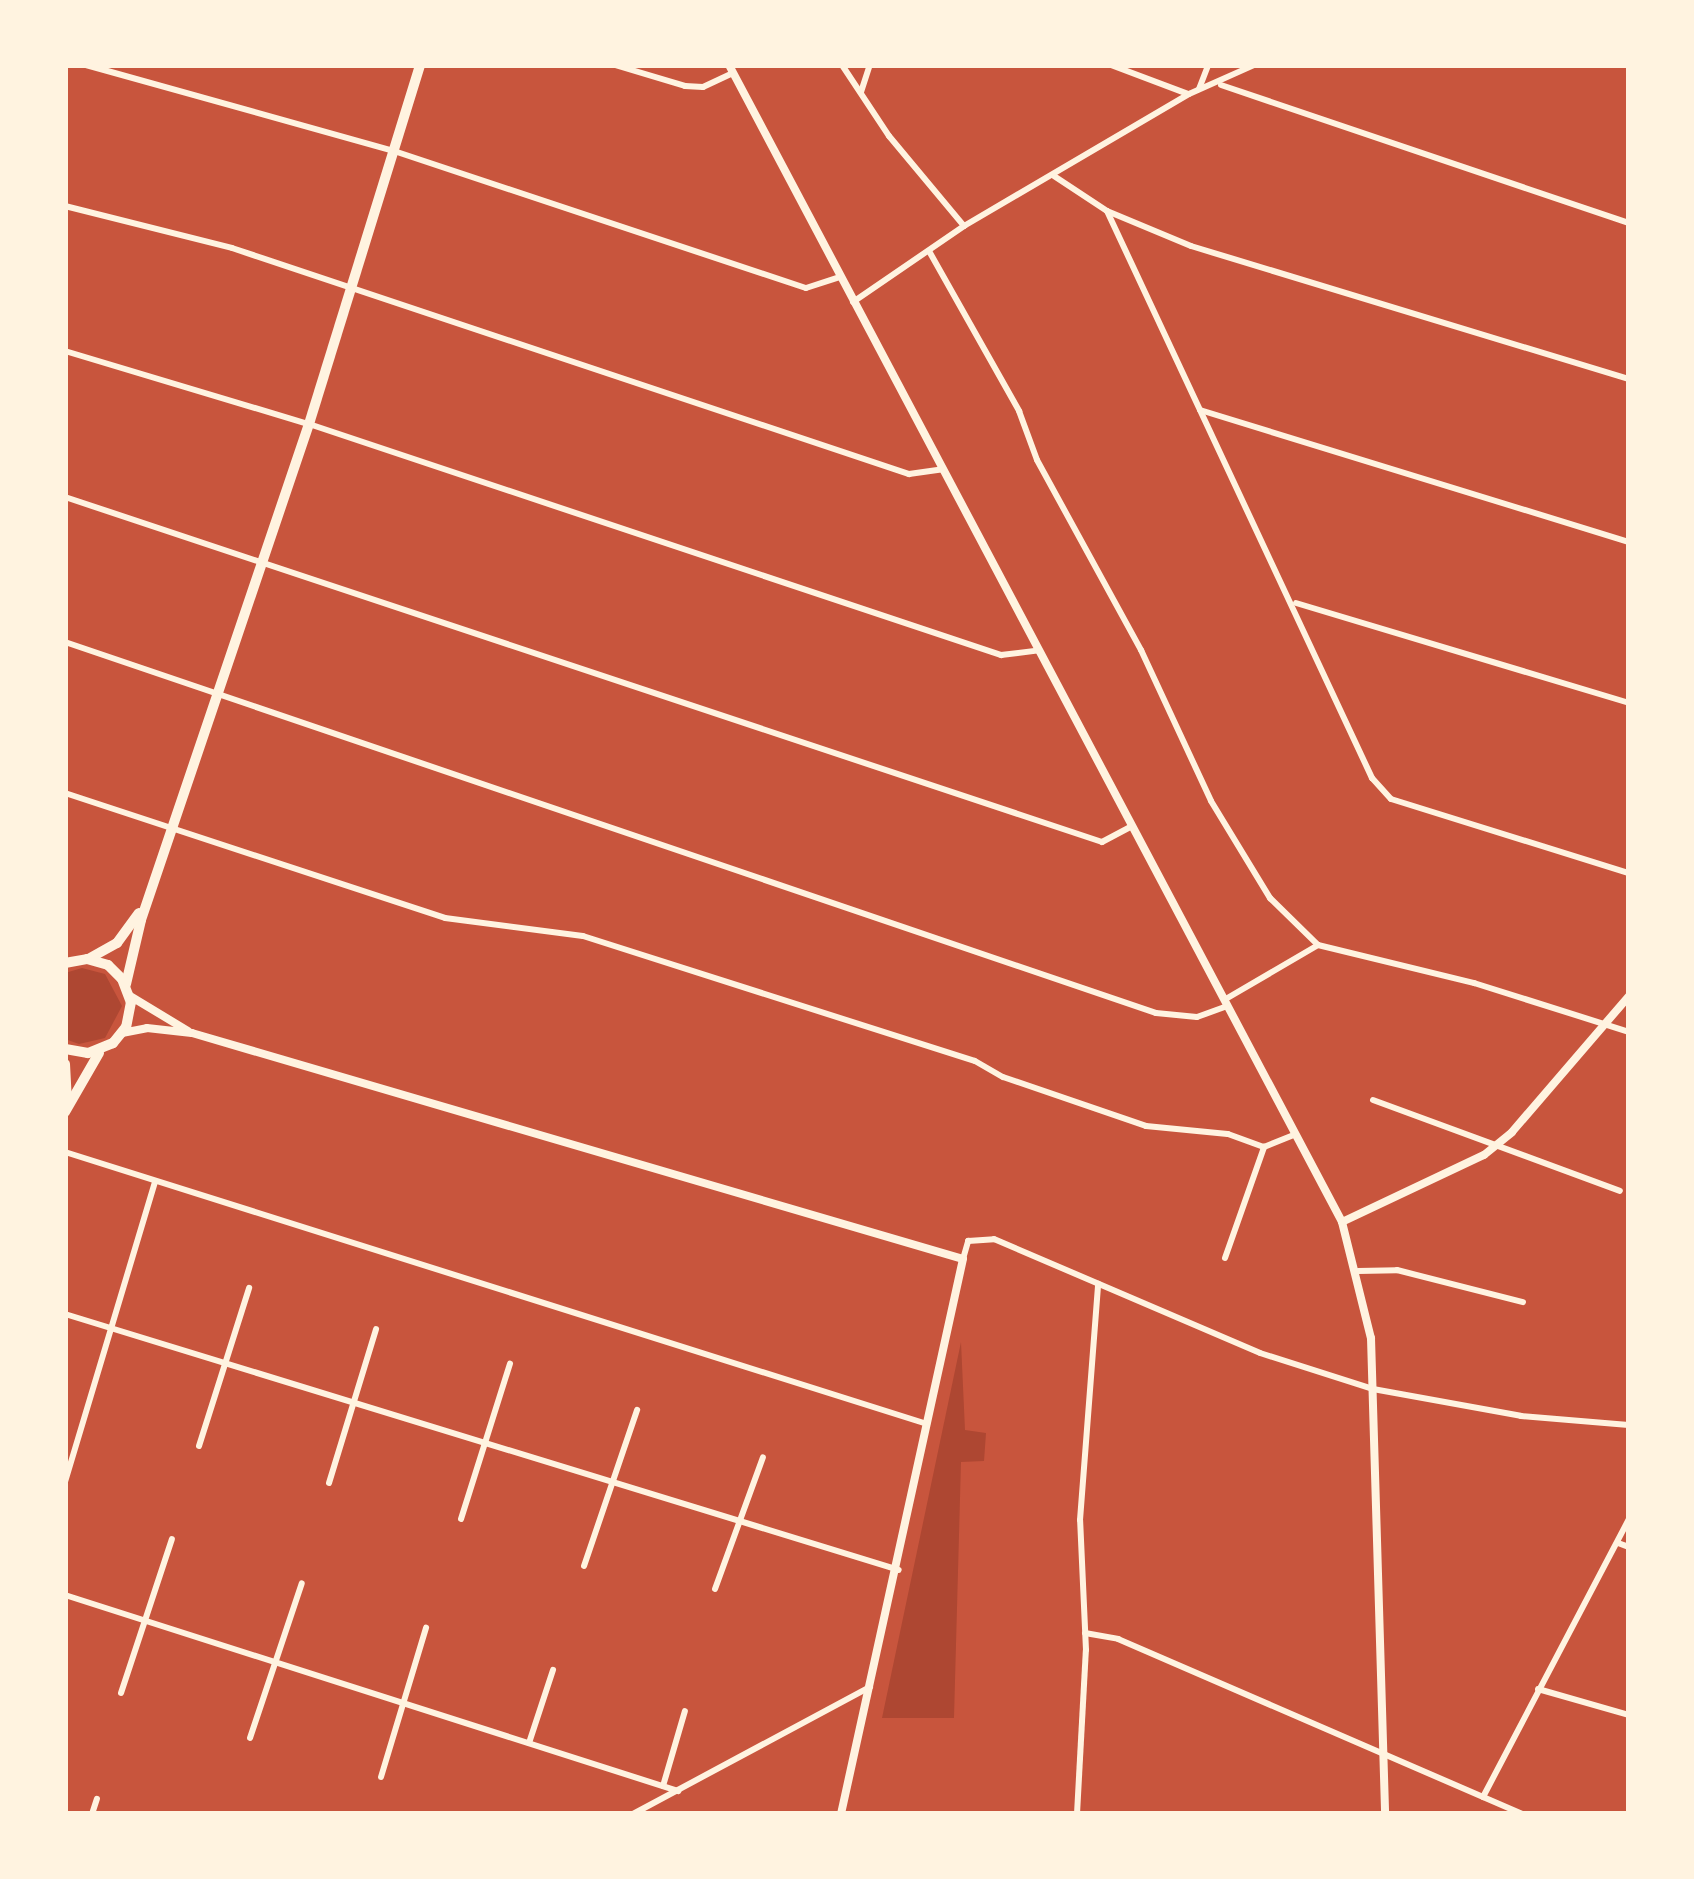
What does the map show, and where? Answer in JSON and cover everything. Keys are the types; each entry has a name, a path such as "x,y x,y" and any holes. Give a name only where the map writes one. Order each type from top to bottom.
{"main road":[{"path":"66,1109 101,1050 122,1034 151,890 309,424 420,65"},
{"path":"65,963 87,959 118,943 151,890"},
{"path":"87,959 108,965 128,990"},
{"path":"65,1050 101,1050"},
{"path":"65,1064 66,1109"}],"street":[{"path":"86,65 394,151 806,288 840,277"},
{"path":"615,65 685,86 703,87 731,69 1342,1222 1358,1271 1374,1390 1386,1814"},
{"path":"842,65 964,226"},
{"path":"861,93 870,65"},
{"path":"1111,65 1189,94"},
{"path":"1198,90 1208,65"},
{"path":"853,302 964,226 1189,94 1222,84 1254,65"},
{"path":"1222,84 1629,223"},
{"path":"1054,176 1107,212 1191,246 1629,379"},
{"path":"65,206 232,248 910,474 943,468"},
{"path":"1107,212 1198,409 1295,602 1372,778 1391,800 1629,873"},
{"path":"929,252 1019,410 1037,460 1132,634 1211,800 1270,898 1318,945 1474,982 1629,1032"},
{"path":"65,351 309,424 1000,655 1039,650"},
{"path":"1198,409 1629,542"},
{"path":"65,497 264,560 1102,842 1130,827"},
{"path":"1295,602 1629,703"},
{"path":"65,642 1156,1013 1197,1017 1318,945"},
{"path":"65,793 445,918 583,936 975,1060 1002,1077 1146,1126 1228,1134 1264,1147 1294,1134"},
{"path":"128,990 192,1033"},
{"path":"1342,1222 1493,1147 1629,996"},
{"path":"122,1034 147,1028 192,1033 963,1259"},
{"path":"1373,1100 1620,1192"},
{"path":"1225,1258 1264,1147"},
{"path":"65,1152 930,1425"},
{"path":"65,1482 155,1182"},
{"path":"841,1814 968,1241 980,1237 1260,1353 1374,1390 1521,1416 1629,1424"},
{"path":"1358,1271 1397,1270 1523,1302"},
{"path":"1077,1814 1085,1633 1080,1520 1098,1284"},
{"path":"198,1446 249,1288"},
{"path":"65,1314 484,1446 898,1570"},
{"path":"329,1483 376,1329"},
{"path":"461,1518 510,1364"},
{"path":"584,1566 637,1410"},
{"path":"715,1588 763,1457"},
{"path":"1483,1797 1629,1519"},
{"path":"121,1693 172,1539"},
{"path":"1618,1543 1629,1546"},
{"path":"250,1738 302,1583"},
{"path":"65,1595 678,1791"},
{"path":"381,1777 426,1628"},
{"path":"1085,1633 1118,1640 1522,1814"},
{"path":"529,1743 553,1670"},
{"path":"633,1814 872,1686"},
{"path":"1538,1689 1629,1715"},
{"path":"663,1786 686,1711"},
{"path":"92,1814 97,1799"}],"shaded area":[{"path":"82,968 105,974 122,1006 105,1038 79,1044 65,1039 65,973"},
{"path":"961,1342 965,1430 986,1433 984,1461 961,1462 954,1718 882,1718"}]}
